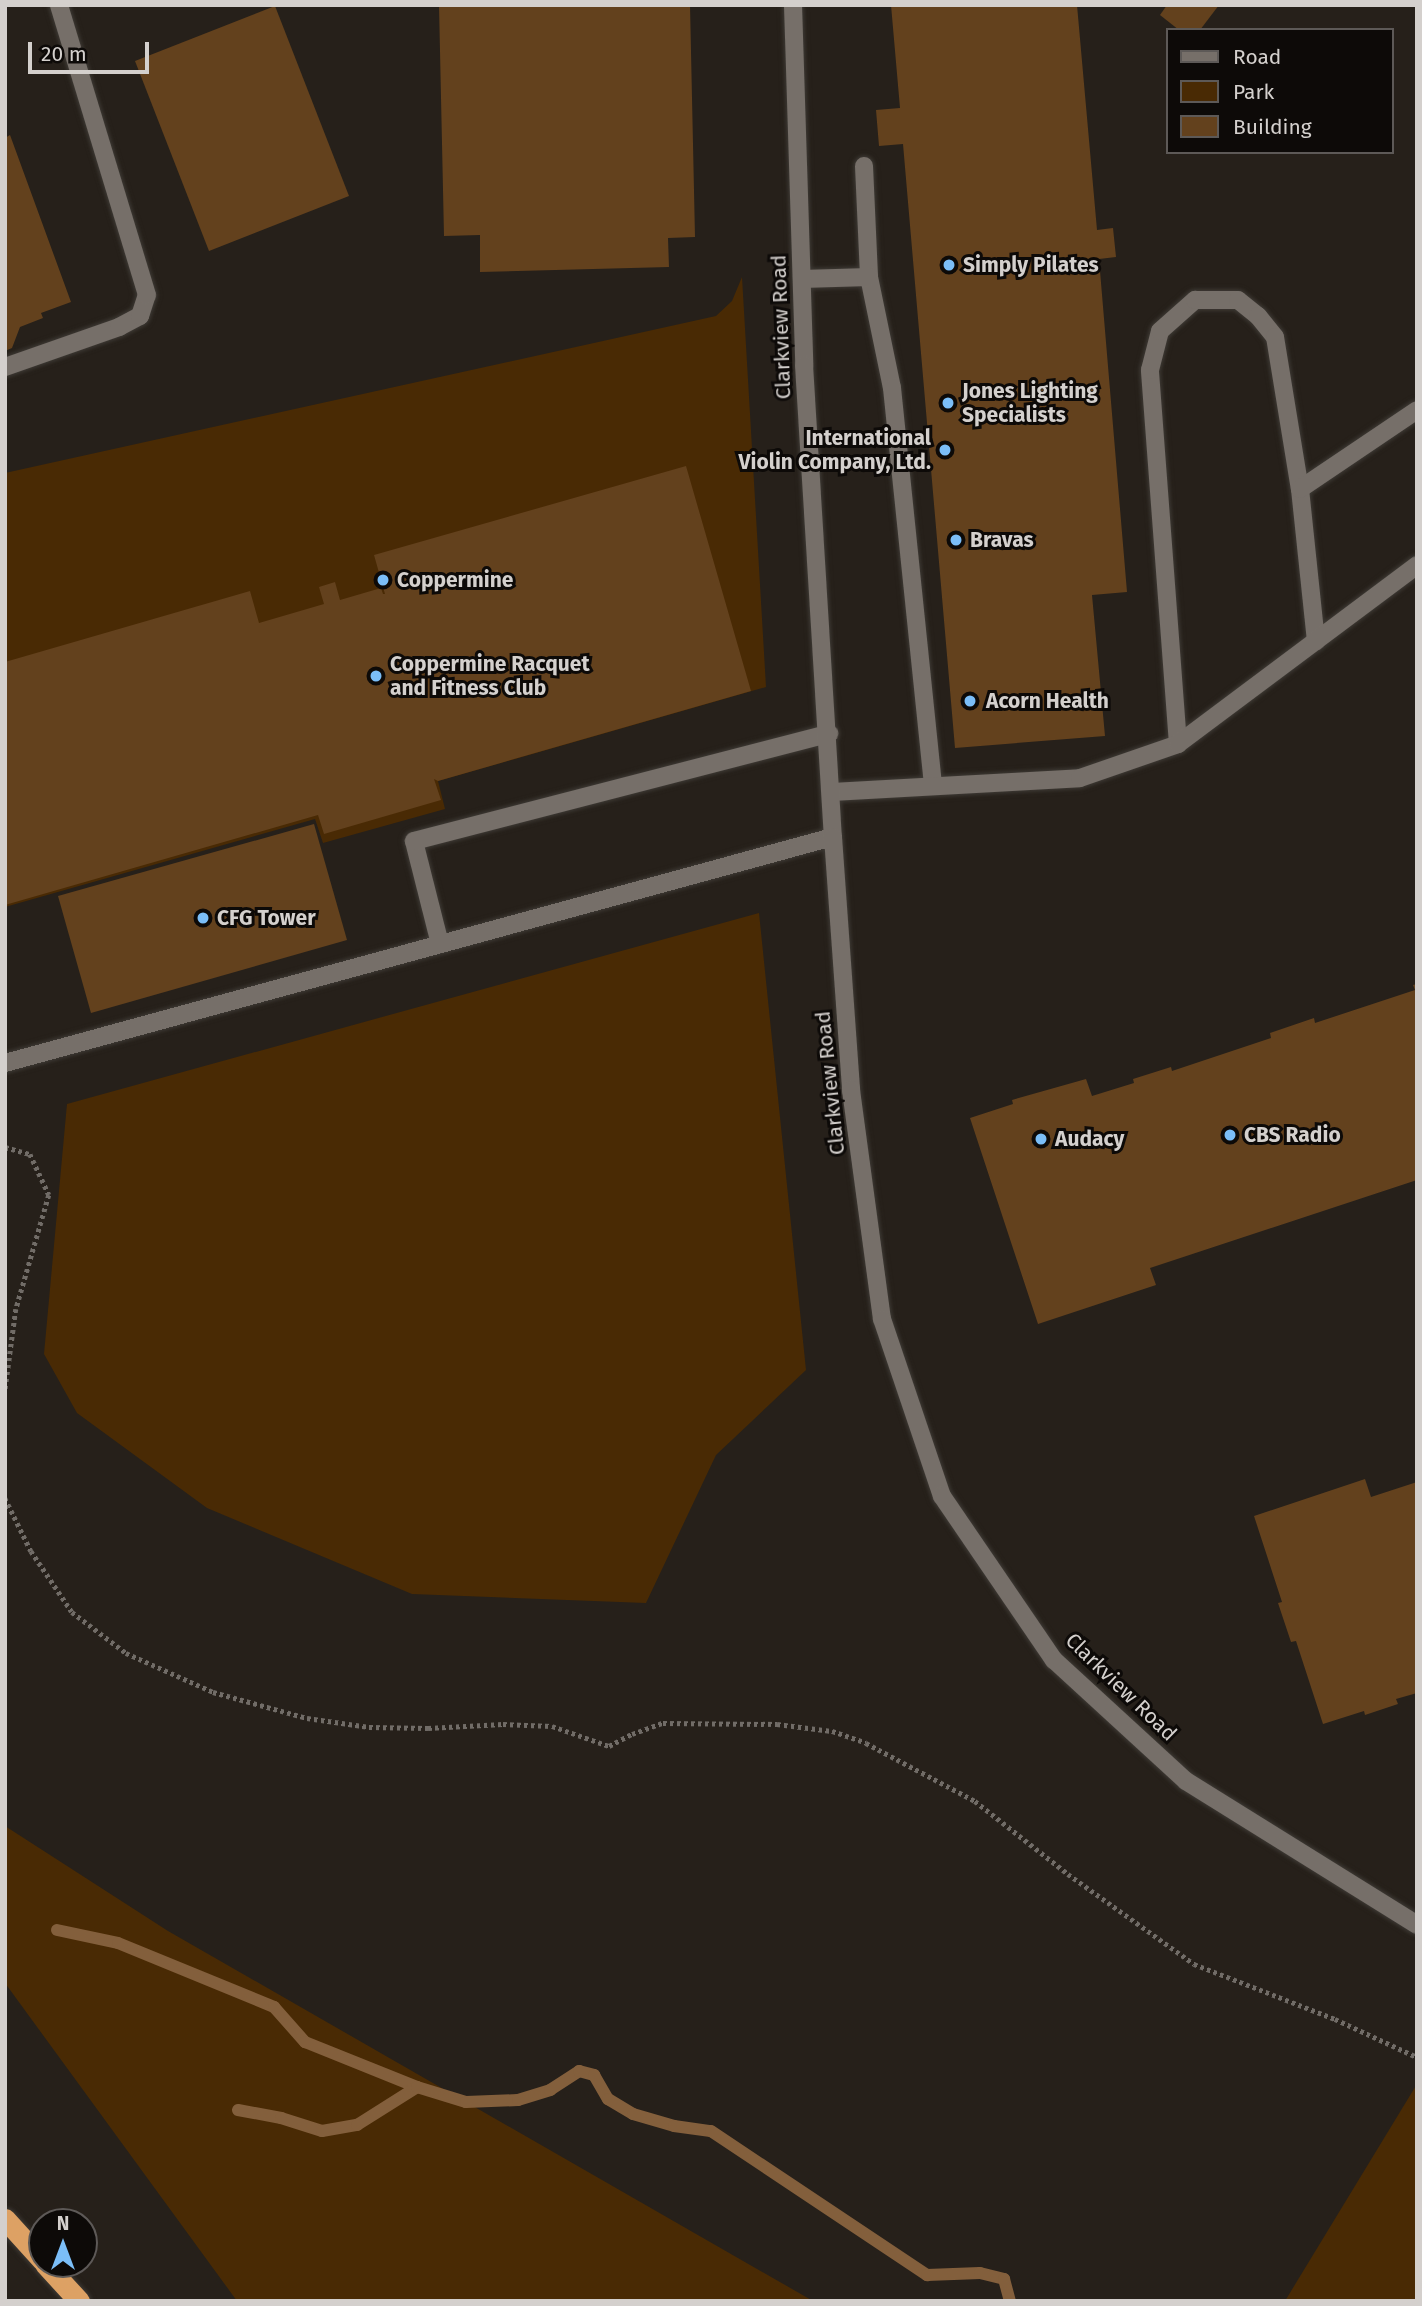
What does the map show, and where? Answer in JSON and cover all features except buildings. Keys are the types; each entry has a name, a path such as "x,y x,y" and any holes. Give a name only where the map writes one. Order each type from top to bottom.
{"highway":[{"path":"5,2218 28,2244"},
{"path":"58,2278 79,2301"}],"street":[{"path":"5,368 119,327 140,316 147,295 59,5"},
{"name":"Clarkview Road","path":"793,5 804,365 851,1090 882,1319 942,1496 1054,1660 1186,1781 1417,1925"},
{"path":"864,166 869,277 892,388 933,786"},
{"path":"802,279 869,277"},
{"path":"1178,744 1150,370 1160,331 1195,300 1238,300 1275,337 1300,489 1316,641"},
{"path":"1300,489 1417,410"},
{"path":"832,792 1080,778 1178,744 1417,565"},
{"path":"440,944 414,841 829,734"},
{"path":"5,1063 834,837"}],"path":[{"path":"5,1147 30,1154 49,1195 16,1309 5,1391"},
{"path":"5,1497 31,1550 72,1612 126,1653 213,1692 307,1718 369,1727 428,1728 503,1724 552,1726 609,1746 663,1723 777,1724 832,1731 866,1743 975,1801 1068,1874 1194,1964 1335,2019 1417,2057"}],"green space":[{"name":"Coppermine","path":"742,277 766,687 438,781 445,809 323,843 315,819 5,907 5,473 716,316 732,301"},
{"path":"759,913 806,1370 716,1455 646,1603 412,1594 207,1508 77,1413 44,1354 67,1104"},
{"path":"5,1826 168,1931 813,2301 237,2301 5,1983"},
{"path":"1417,2084 1417,2301 1285,2301"}],"waterway":[{"path":"57,1930 118,1943 274,2007 305,2042 417,2087"},
{"path":"238,2110 281,2118 322,2131 357,2125 417,2087 466,2102 518,2100 550,2090 579,2071 594,2075 608,2099 633,2114 674,2126 711,2131 927,2275 980,2273 1004,2279 1010,2301"}],"place":[{"name":"Simply Pilates","path":"949,265"},
{"name":"Jones Lighting Specialists","path":"948,403"},
{"name":"International Violin Company, Ltd.","path":"945,450"},
{"name":"Bravas","path":"956,540"},
{"name":"Coppermine","path":"383,580"},
{"name":"Coppermine Racquet and Fitness Club","path":"376,676"},
{"name":"Acorn Health","path":"970,701"},
{"name":"CFG Tower","path":"203,918"},
{"name":"CBS Radio","path":"1230,1135"},
{"name":"Audacy","path":"1041,1139"}]}
